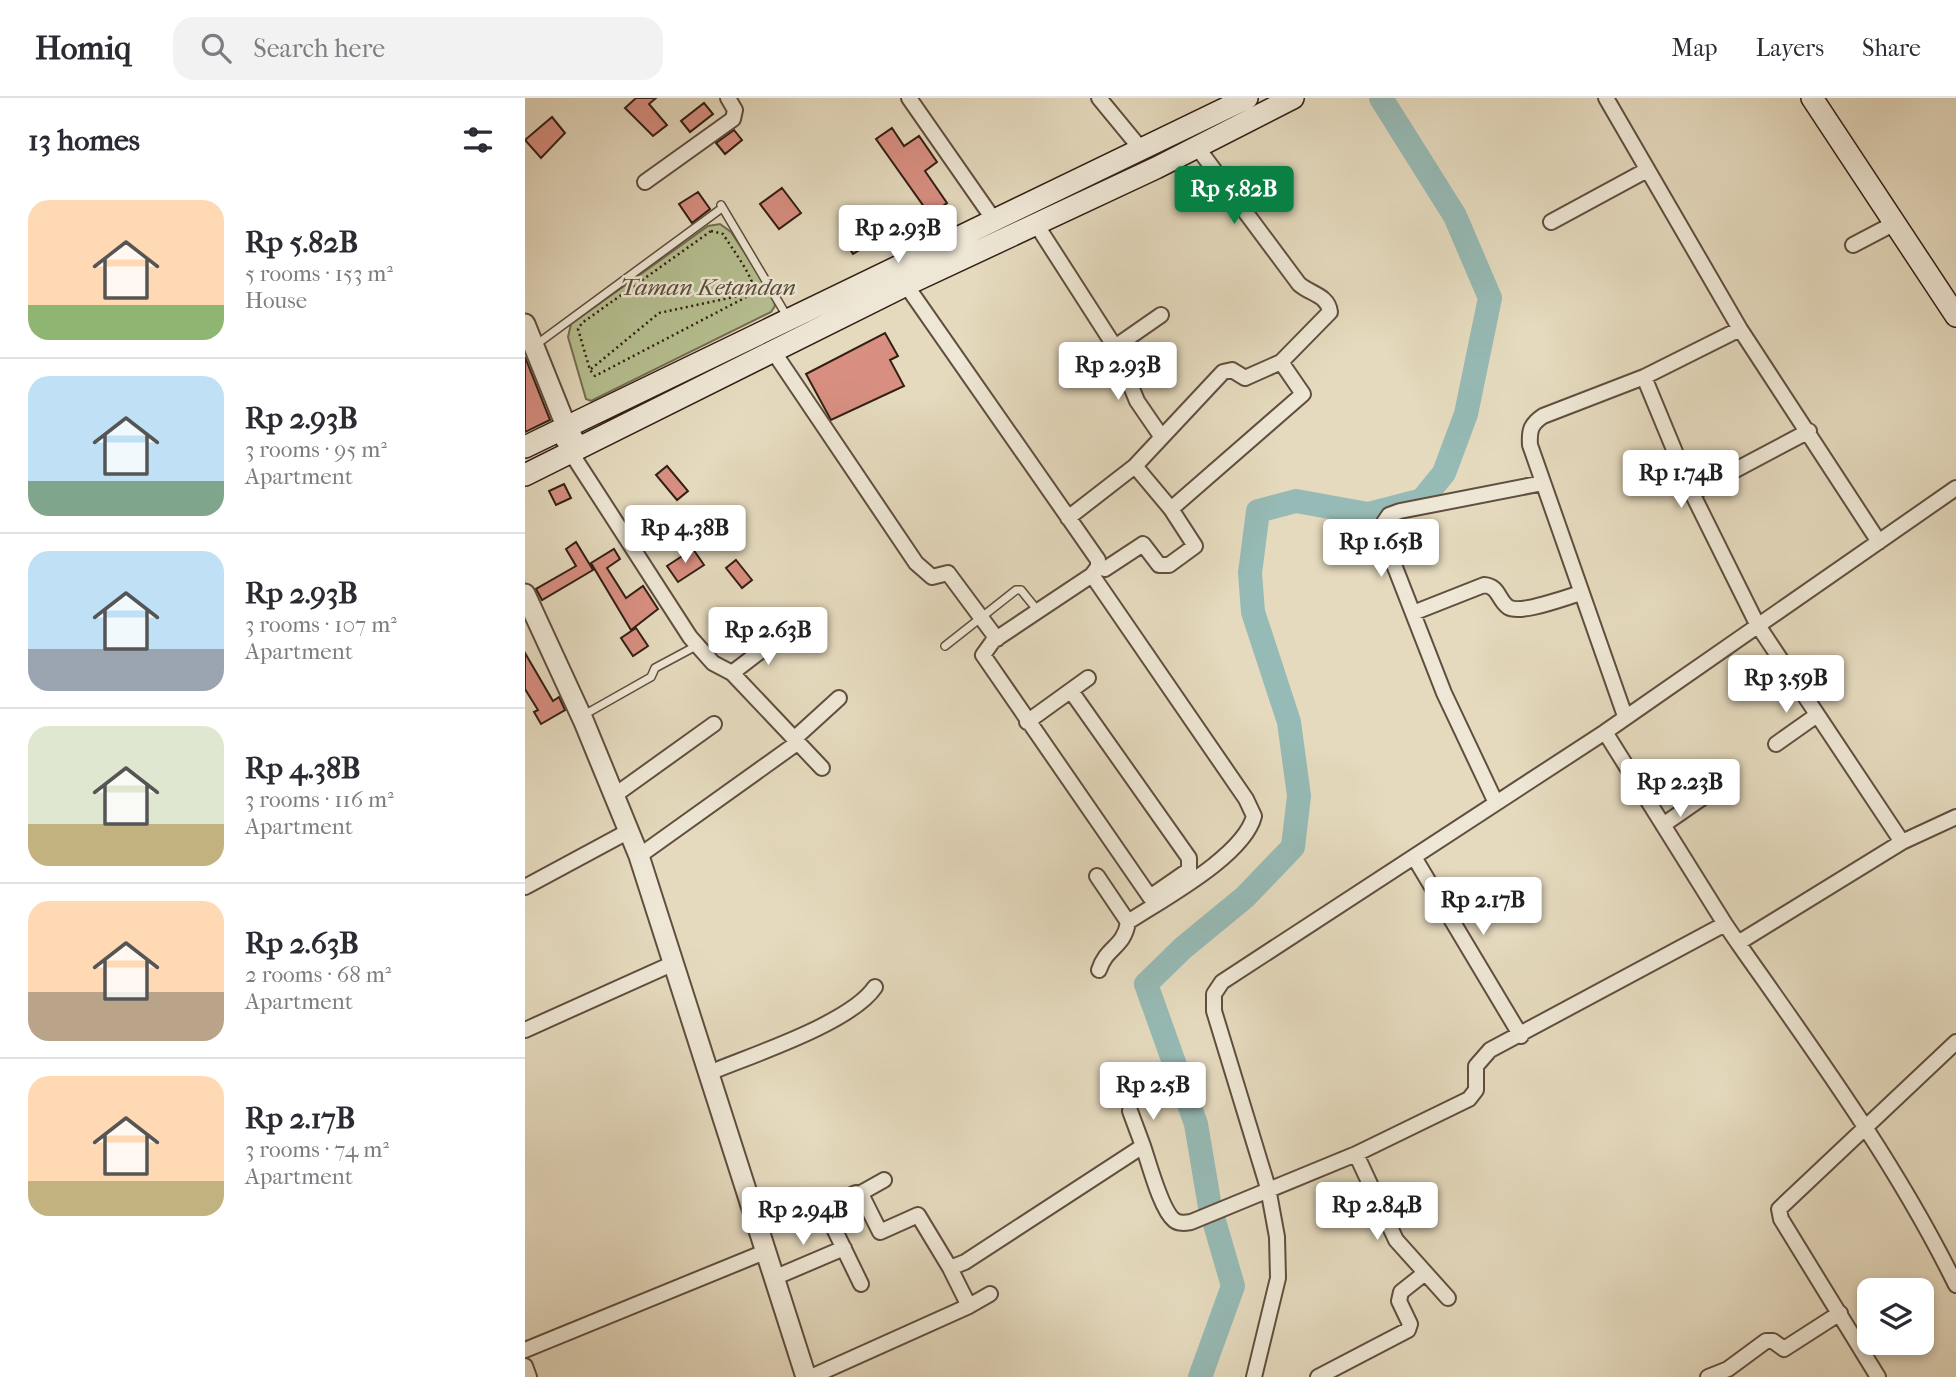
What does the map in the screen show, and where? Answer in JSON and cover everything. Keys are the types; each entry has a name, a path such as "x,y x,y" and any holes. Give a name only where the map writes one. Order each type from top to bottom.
{"main road":[{"path":"525,447 1247,98"},
{"path":"525,475 906,285 1293,98"},
{"path":"1812,98 1956,316"}],"street":[{"path":"645,183 733,119 735,110 728,98"},
{"path":"909,98 994,220"},
{"path":"1099,98 1141,149"},
{"path":"1607,98 1740,329 1879,542"},
{"path":"1068,518 1135,466 1223,372 1232,370 1245,378 1280,362 1330,312 1329,305 1318,294 1307,292 1299,284 1196,147"},
{"path":"1551,222 1647,170"},
{"path":"1853,244 1895,223"},
{"path":"1036,224 1115,347 1137,401 1161,436"},
{"path":"906,285 1098,560 1095,571 1254,816 1251,828 1231,852 1153,900"},
{"path":"1115,347 1161,315"},
{"path":"525,324 561,428 698,645 713,663 732,673 822,768"},
{"path":"1625,716 1530,445 1529,432 1534,422 1543,416 1644,377 1740,329"},
{"path":"773,351 916,563 932,577 948,573 997,639"},
{"path":"1171,509 1303,394 1280,362"},
{"path":"1644,377 1692,493 1757,624 1902,842"},
{"path":"1692,493 1809,431"},
{"path":"1135,466 1171,509 1195,546 1169,565 1159,565 1143,544 1105,569 1095,571 997,639 983,655 1153,900"},
{"path":"1496,803 1444,693 1381,527 1389,514 1543,483"},
{"path":"1254,1377 1277,1278 1277,1237 1268,1188 1214,1011 1214,994 1222,982 1605,732 1956,488"},
{"path":"1413,613 1484,585 1495,588 1506,606 1512,609 1525,609 1581,593"},
{"path":"525,594 582,716 639,856 809,1377 991,1294"},
{"path":"732,673 783,634"},
{"path":"1027,722 1088,678"},
{"path":"1071,691 1189,858 1189,870 1128,922 1126,937 1102,961 1099,970"},
{"path":"639,856 796,741 839,698"},
{"path":"1776,744 1817,715"},
{"path":"615,796 714,724"},
{"path":"1605,732 1725,924 1868,1128 1926,1225 1956,1285"},
{"path":"1663,825 1725,782"},
{"path":"1738,943 1902,842 1956,817"},
{"path":"525,887 629,831"},
{"path":"1414,857 1521,1036"},
{"path":"1097,876 1128,922"},
{"path":"1130,1111 1166,1210 1175,1221 1184,1224 1356,1154 1469,1099 1476,1090 1476,1066 1480,1058 1490,1050 1521,1036 1725,924"},
{"path":"525,1030 674,963"},
{"path":"709,1073 846,1014 867,998 875,987"},
{"path":"1878,1377 1781,1219 1779,1209 1868,1128 1956,1042"},
{"path":"950,1268 965,1262 1143,1146"},
{"path":"1356,1154 1396,1240 1448,1298"},
{"path":"861,1284 826,1212 827,1207 884,1181"},
{"path":"859,1194 880,1232 918,1215 969,1306"},
{"path":"776,1277 844,1248"},
{"path":"525,1350 767,1251"},
{"path":"1318,1377 1408,1329 1409,1324 1399,1301 1401,1292 1425,1273"},
{"path":"1708,1377 1728,1369 1766,1341 1773,1341 1784,1349 1840,1313"},
{"path":"525,1366 529,1377"}],"lane":[{"path":"534,346 721,206 789,319"},
{"path":"945,646 980,616 1019,589 1038,611"},
{"path":"582,716 651,677 655,668 698,645"}],"path":[{"path":"711,231 723,234 750,277 755,287 754,293 596,376 590,370 578,329 582,323 711,231"},
{"path":"590,370 659,313 754,293"}],"green space":[{"name":"Taman Ketandan","path":"720,224 731,232 773,296 775,306 771,312 591,401 586,399 568,337 571,324 708,226"}],"building":[{"path":"636,98 656,98 649,104 667,125 653,136 625,108"},
{"path":"704,103 713,114 690,132 681,121"},
{"path":"552,117 565,133 541,158 525,140"},
{"path":"892,128 904,146 919,136 937,162 925,171 947,203 930,215 876,139"},
{"path":"734,130 742,140 725,154 716,143"},
{"path":"782,188 801,213 779,229 760,204"},
{"path":"698,192 710,209 692,223 679,204"},
{"path":"887,211 897,227 853,254 843,238"},
{"path":"885,333 898,356 890,360 904,386 831,420 806,374"},
{"path":"525,357 550,420 525,432"},
{"path":"667,466 688,491 677,500 656,475"},
{"path":"564,484 571,498 556,505 549,491"},
{"path":"658,517 667,531 648,543 639,529"},
{"path":"576,542 593,570 542,600 536,589 576,566 566,549"},
{"path":"614,549 620,559 607,568 626,598 643,586 658,609 631,630 591,563"},
{"path":"693,549 704,565 678,582 667,566"},
{"path":"736,560 752,580 742,588 726,568"},
{"path":"636,628 648,646 633,656 621,638"},
{"path":"525,653 553,701 559,697 565,710 541,724 534,712 538,710 525,689"}],"waterway":[{"path":"1200,1377 1233,1286 1210,1207 1196,1124 1146,984 1183,948 1245,897 1293,847 1299,796 1289,722 1253,612 1250,573 1258,511 1296,501 1368,514 1422,500 1444,473 1466,414 1490,298 1455,216 1381,98"}]}
